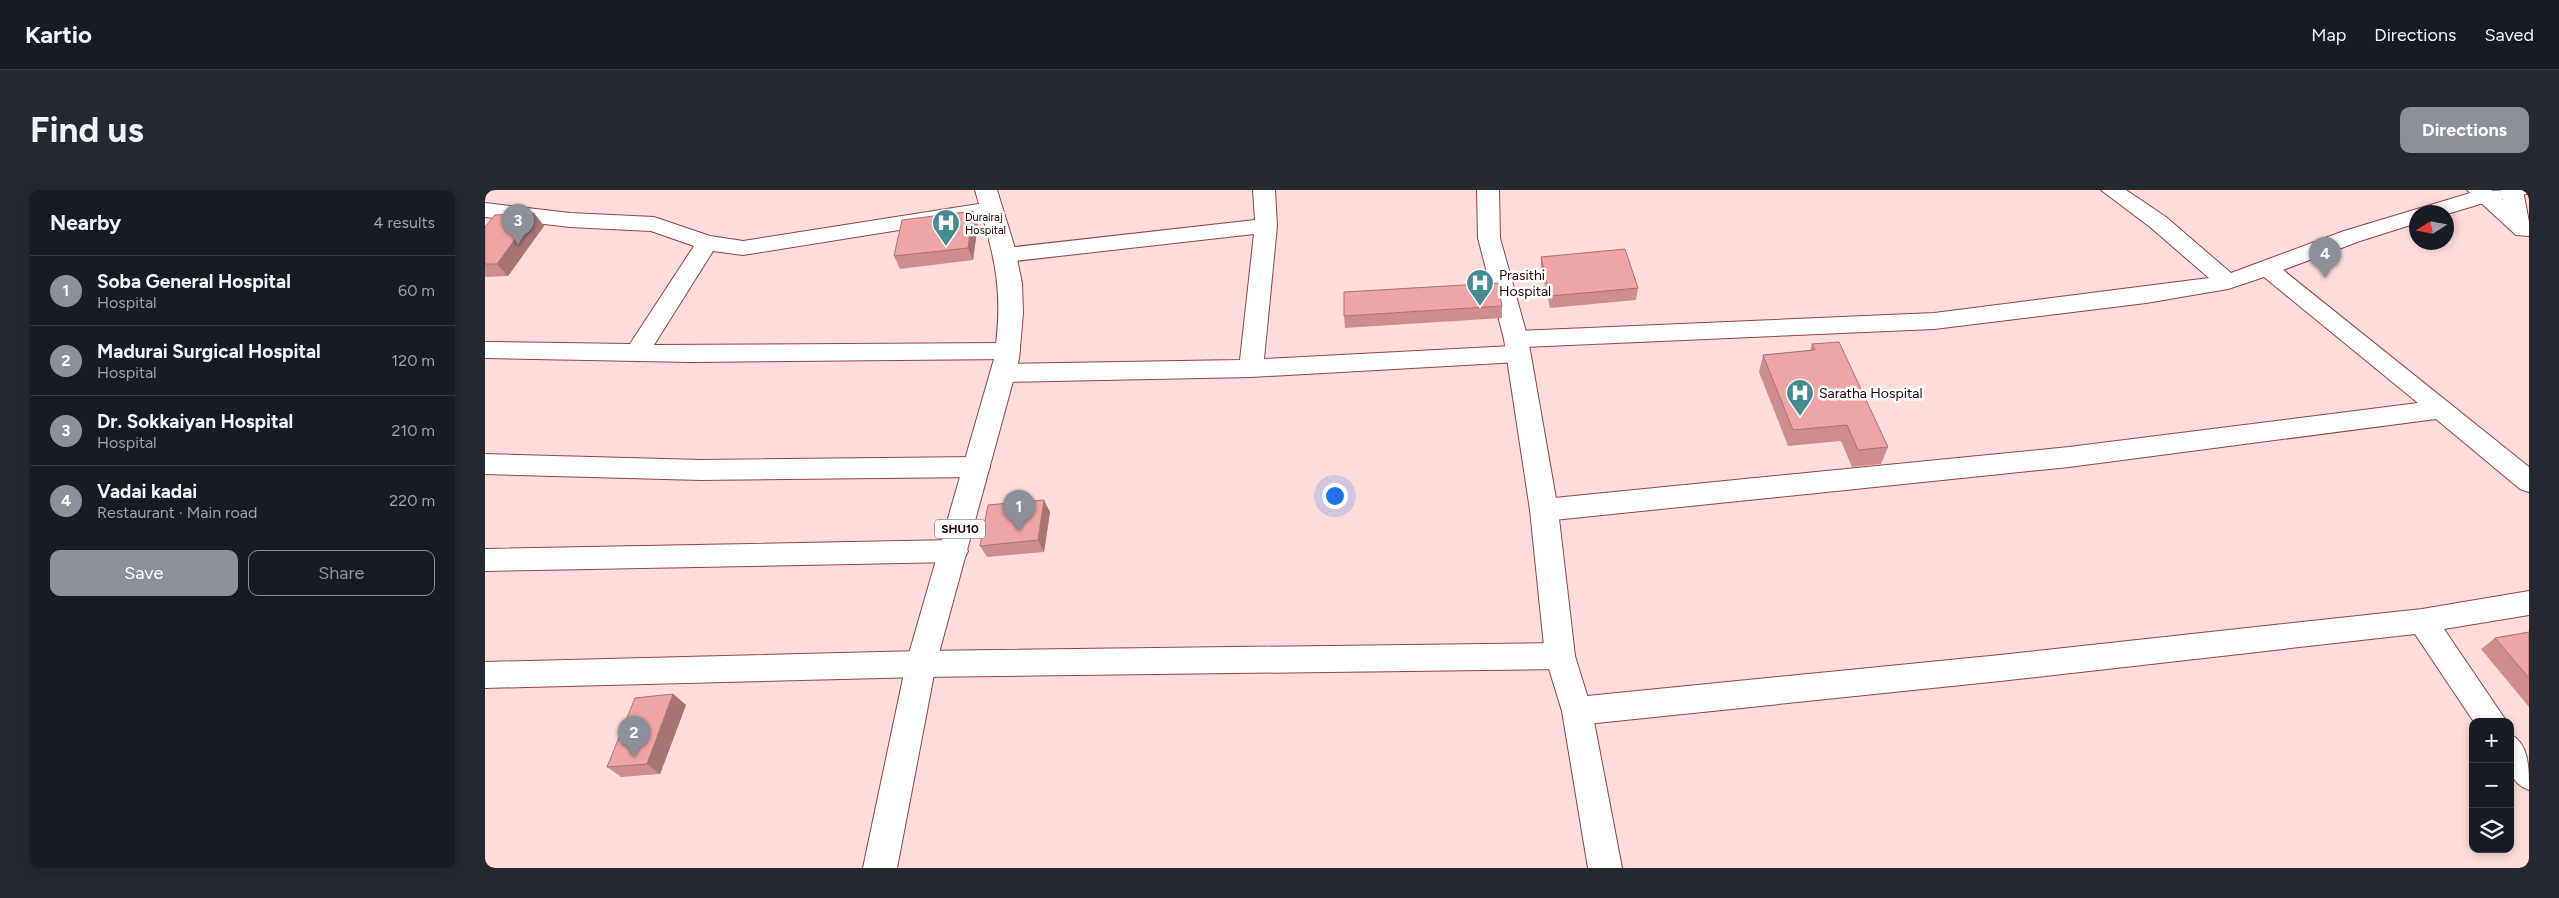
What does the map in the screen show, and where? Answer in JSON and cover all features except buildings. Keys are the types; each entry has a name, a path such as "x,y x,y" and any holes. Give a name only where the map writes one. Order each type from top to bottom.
{"street":[{"path":"485,204 498,190"},
{"path":"1251,368 1266,226 1264,190"},
{"path":"1488,190 1489,238 1517,347 1544,510 1560,656 1577,711 1605,868"},
{"path":"2112,190 2158,222 2228,282"},
{"path":"2512,190 2523,229"},
{"path":"2448,205 2481,193 2519,190"},
{"path":"2481,193 2523,229"},
{"path":"485,210 570,220 654,224 707,244 743,248 989,200"},
{"name":"SHU10","path":"880,868 921,664 1006,362 1012,306 1006,255 989,200"},
{"path":"485,350 1251,368 1517,347 1934,321 2146,295 2228,282 2352,236 2409,218"},
{"path":"1006,255 1266,226"},
{"path":"637,353 707,244"},
{"path":"2267,268 2529,482"},
{"path":"1544,510 2069,457 2441,409"},
{"path":"485,464 701,470 977,467"},
{"path":"485,560 954,551"},
{"path":"1577,711 2010,667 2422,621 2529,603"},
{"path":"2422,621 2489,718"},
{"path":"485,675 921,664 1560,656"},
{"path":"2514,754 2529,775"}],"place":[{"name":"Dr. Sokkaiyan Hospital","path":"518,245"},
{"name":"Durairaj Hospital","path":"946,247"},
{"name":"Vadai kadai","path":"2325,278"},
{"name":"Prasithi Hospital","path":"1480,307"},
{"name":"Saratha Hospital","path":"1800,417"},
{"name":"Soba General Hospital","path":"1019,531"},
{"name":"Madurai Surgical Hospital","path":"634,757"}]}
